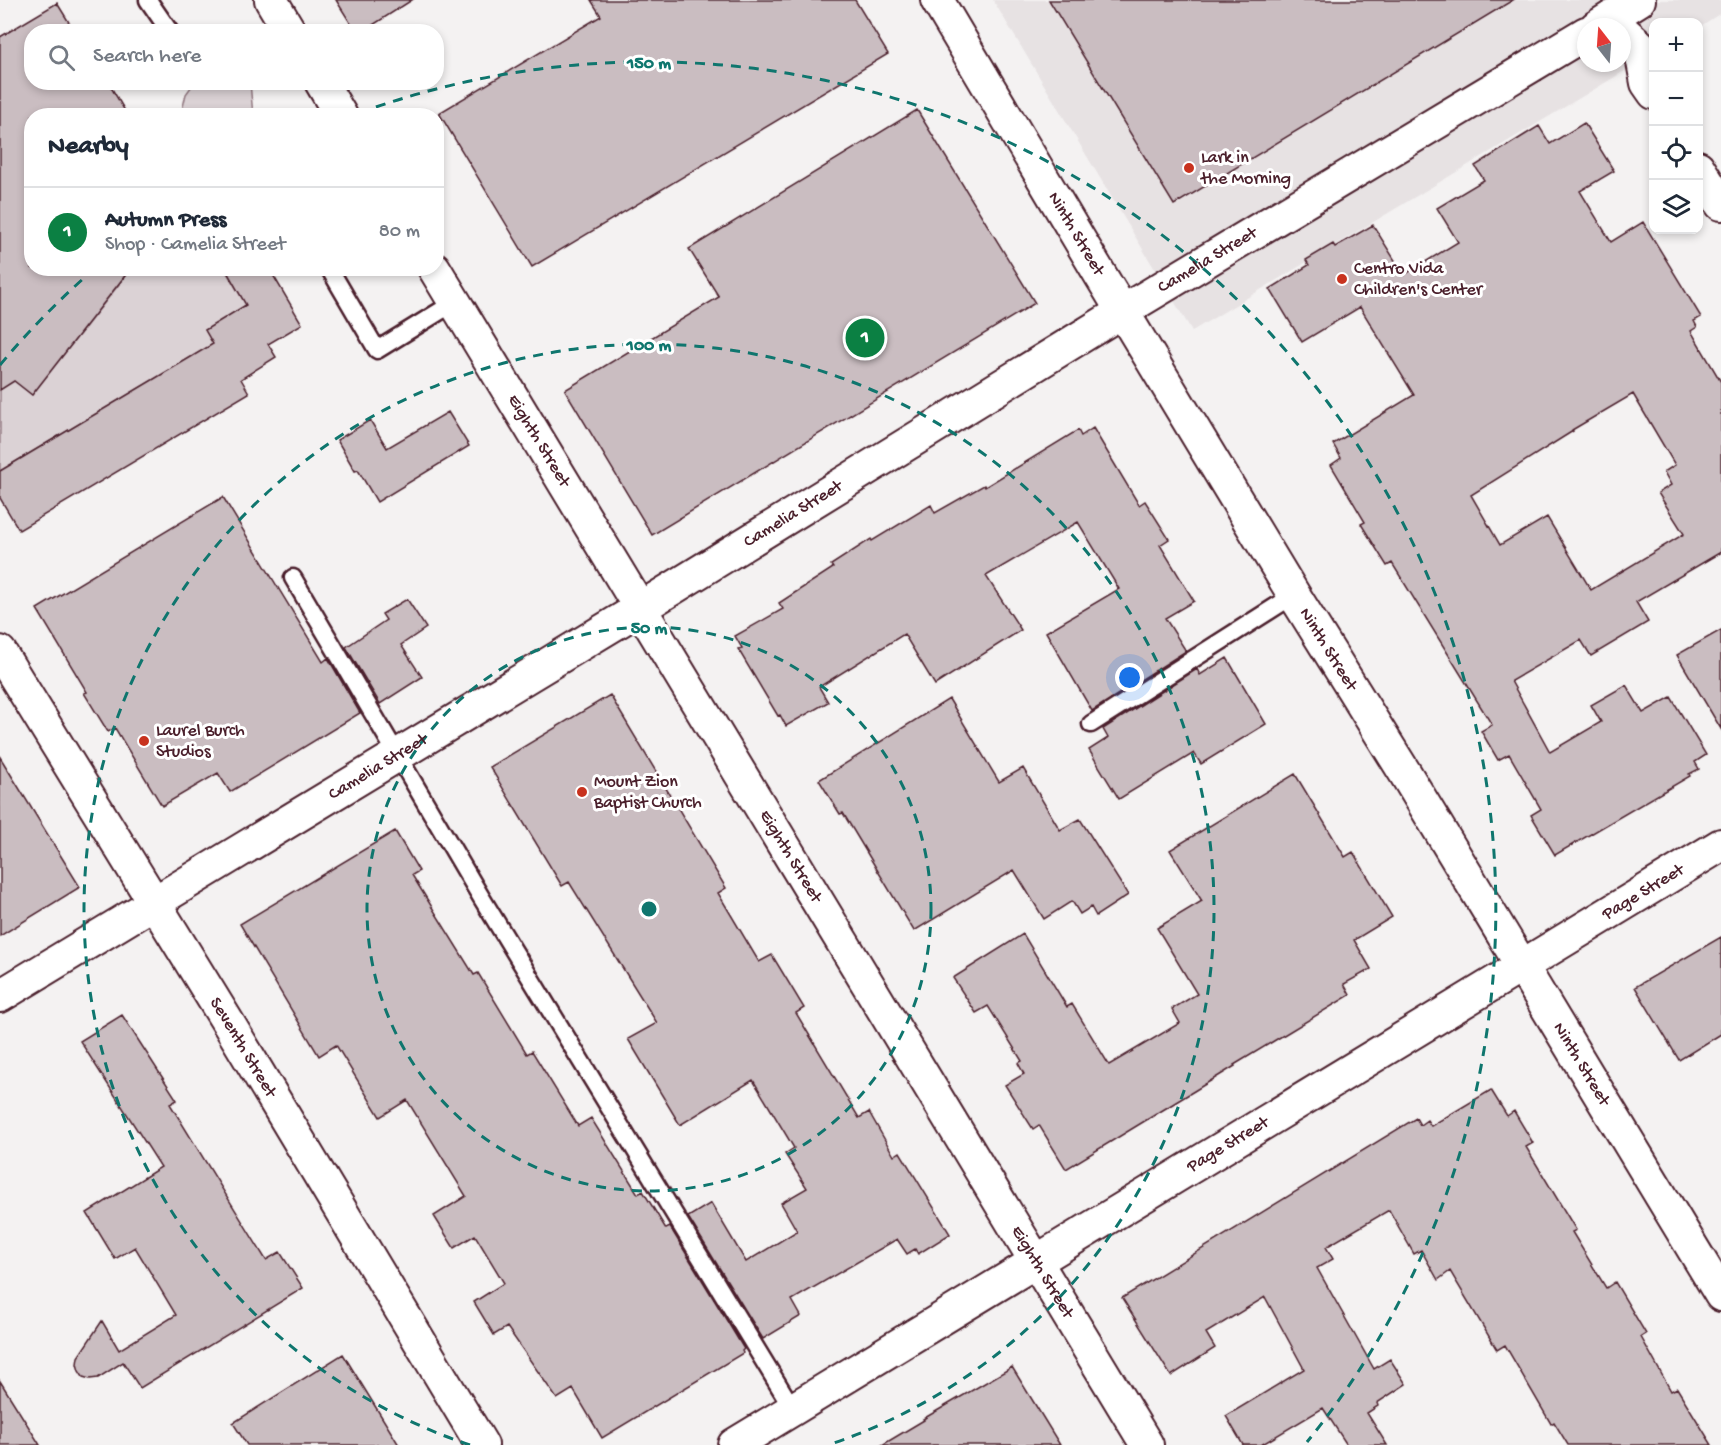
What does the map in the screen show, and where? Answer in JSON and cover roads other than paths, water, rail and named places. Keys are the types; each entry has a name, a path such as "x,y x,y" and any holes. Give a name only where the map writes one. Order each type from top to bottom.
{"street":[{"path":"271,0 285,24"},
{"name":"Ninth Street","path":"937,0 1294,595 1405,773 1721,1295"},
{"name":"Camelia Street","path":"1612,18 1639,0"},
{"name":"Camelia Street","path":"0,996 639,609 1123,312 1577,40"},
{"path":"1631,40 1640,46 1649,84"},
{"path":"326,90 336,108"},
{"path":"1703,175 1721,204"},
{"name":"Eighth Street","path":"439,276 1147,1445"},
{"name":"Seventh Street","path":"0,652 303,1146 482,1445"},
{"name":"Page Street","path":"734,1445 1721,845"}],"lane":[{"path":"148,0 164,24"},
{"path":"334,276 376,350 455,302"},
{"path":"294,578 481,897 793,1409"},
{"path":"1091,724 1294,595"}],"place":[{"name":"Lark in the Morning","path":"1189,168"},
{"name":"Centro Vida Children's Center","path":"1342,279"},
{"name":"Autumn Press","path":"865,338"},
{"name":"Laurel Burch Studios","path":"144,741"},
{"name":"Mount Zion Baptist Church","path":"582,792"}]}
